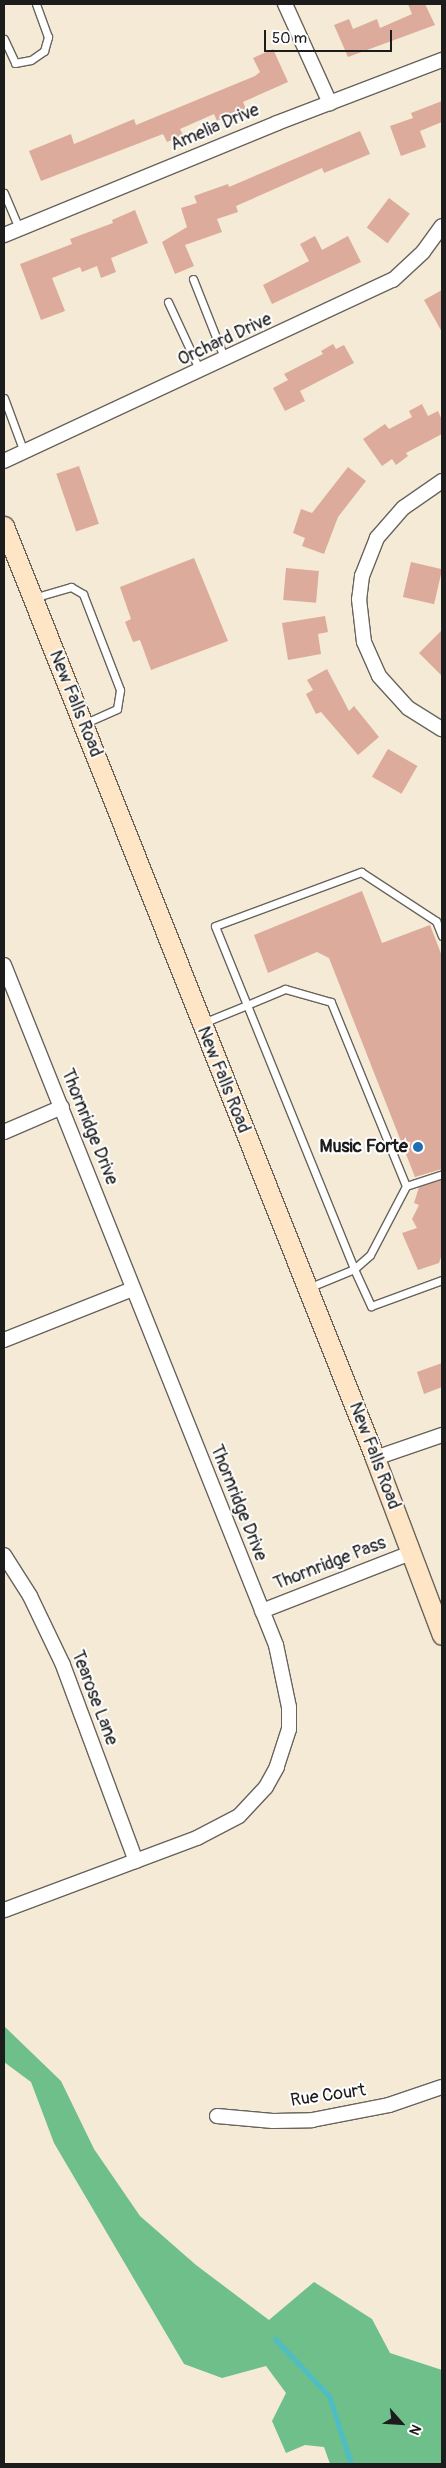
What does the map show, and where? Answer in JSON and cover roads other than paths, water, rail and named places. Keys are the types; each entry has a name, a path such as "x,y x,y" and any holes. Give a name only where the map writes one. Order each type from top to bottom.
{"main road":[{"name":"New Falls Road","path":"4,526 201,1024 308,1288 442,1635"}],"street":[{"path":"285,4 330,104"},
{"name":"Amelia Drive","path":"4,236 442,60"},
{"name":"Orchard Drive","path":"4,461 200,372 393,280 418,258 442,226"},
{"path":"442,481 403,508 377,538 362,576 359,600 364,642 379,676 408,708 442,729"},
{"name":"Thornridge Drive","path":"4,965 262,1611 278,1653 289,1707 288,1730 277,1767 261,1793 239,1816 197,1838 4,1910"},
{"path":"4,1132 62,1107"},
{"path":"4,1340 133,1290"},
{"path":"375,1458 442,1435"},
{"name":"Thornridge Pass","path":"262,1611 411,1553"},
{"name":"Tearose Lane","path":"4,1555 30,1596 63,1665 136,1861"},
{"name":"Rue Court","path":"217,2116 273,2121 312,2120 389,2105 442,2087"}],"lane":[{"path":"4,39 15,62 31,60 44,51 48,37 36,4"},
{"path":"4,193 19,229"},
{"path":"193,279 225,360"},
{"path":"168,302 200,372"},
{"path":"4,398 24,452"},
{"path":"33,598 71,587 83,594 120,690 117,709 83,725"},
{"path":"442,936 436,921 361,872 215,926 354,1269 371,1306 442,1280"},
{"path":"201,1024 285,989 331,1002 406,1186"},
{"path":"308,1288 354,1269 370,1255 406,1186 442,1174"}],"waterway":[{"path":"275,2339 329,2396 351,2464"}],"place":[{"name":"Music Forte","path":"418,1147"}]}
